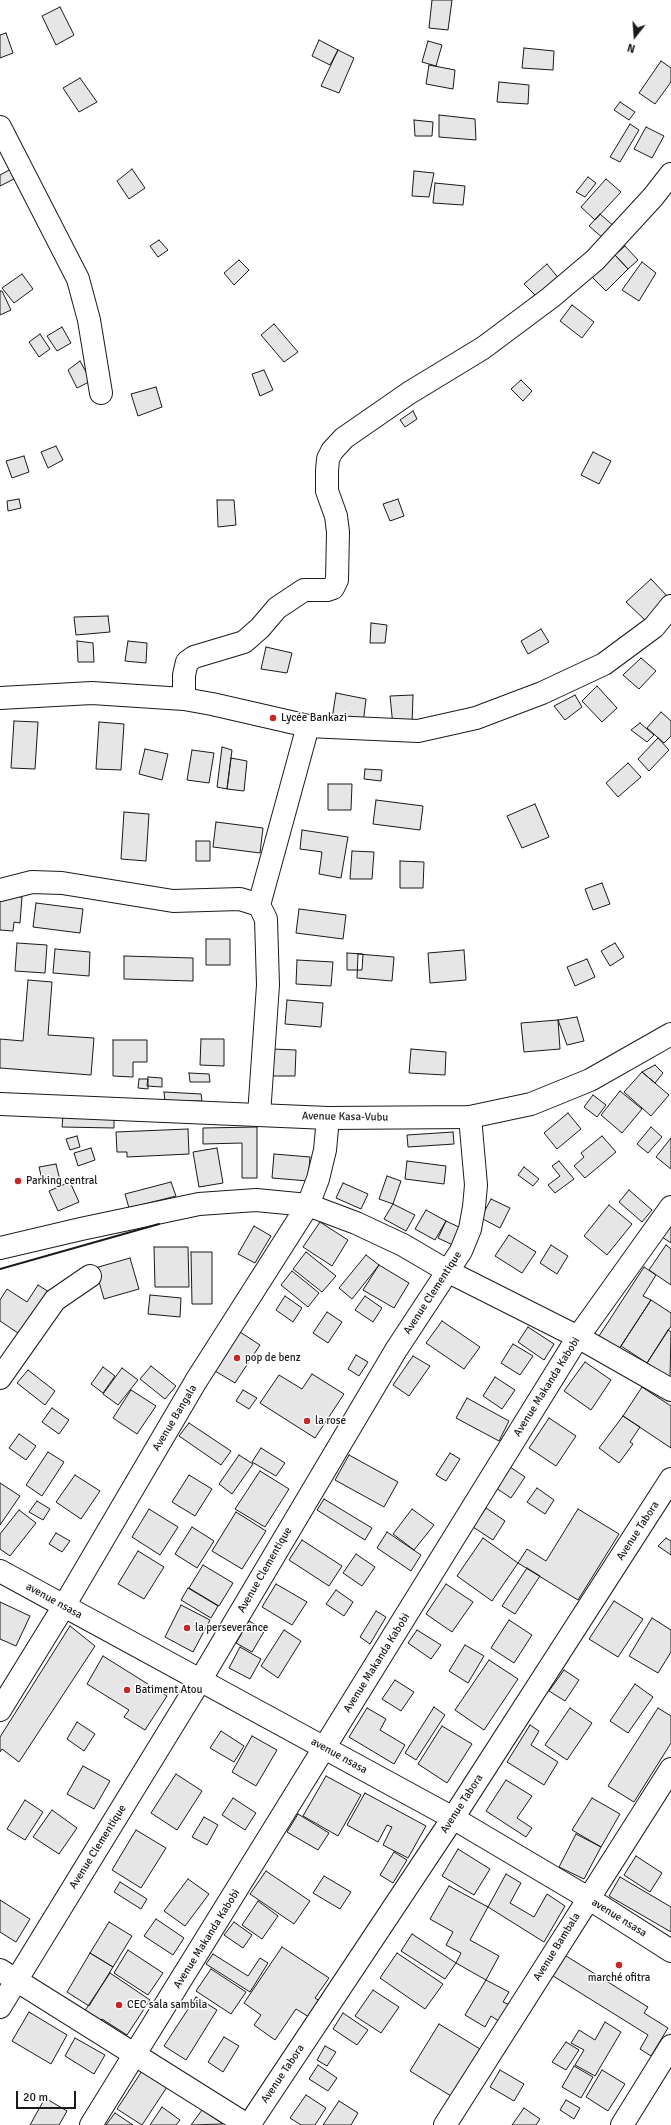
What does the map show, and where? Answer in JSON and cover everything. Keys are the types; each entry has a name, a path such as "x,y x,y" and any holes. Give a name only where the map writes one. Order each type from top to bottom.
{"main road":[{"path":"0,127 78,279 89,320 101,392"},
{"path":"184,699 184,675 187,662 194,657 244,642 260,628 277,608 304,590 327,590 333,588 337,580 338,532 336,516 327,491 326,471 328,459 340,442 390,406 483,348 550,298 595,260 653,197 671,174"},
{"path":"0,698 92,693 184,699 308,726 418,731 476,718 542,693 604,664 654,627 671,606"},
{"path":"259,1115 268,985 266,919 259,905 308,726"},
{"path":"0,890 32,882 62,883 173,901 240,899 259,905"},
{"name":"Avenue Kasa-Vubu","path":"0,1104 328,1118 470,1117 539,1102 590,1080 671,1034"},
{"name":"Avenue Clementique","path":"0,2007 8,1975 201,1679 396,1350 449,1272 461,1251 470,1229 476,1186 470,1117"},
{"name":"Avenue Bangala","path":"0,1710 64,1606 196,1381 308,1205 318,1179 323,1157 328,1118"},
{"path":"2,1242 199,1204 256,1200 308,1205 356,1223 403,1245 449,1272 578,1337 671,1390"},
{"name":"Avenue Makanda Kabobi","path":"91,2125 578,1337 671,1207"},
{"path":"0,1378 55,1300 90,1276"},
{"name":"Avenue Tabora","path":"248,2125 454,1818 671,1479"},
{"name":"avenue nsasa","path":"0,1572 201,1679 454,1818 588,1898 671,1951"},
{"name":"Avenue Bambala","path":"445,2125 671,1769"},
{"path":"8,1975 248,2125"},
{"path":"622,2125 671,2046"}],"building":[{"path":"432,0 452,0 448,30 429,28"},
{"path":"60,7 74,35 56,45 42,16"},
{"path":"6,33 13,53 0,58 0,35"},
{"path":"319,40 338,50 330,65 312,56"},
{"path":"428,41 442,45 436,66 422,62"},
{"path":"524,48 554,51 553,70 522,68"},
{"path":"338,50 354,58 339,93 321,86"},
{"path":"661,61 671,68 671,82 655,104 639,93"},
{"path":"429,65 455,70 453,89 426,84"},
{"path":"80,78 97,102 79,112 63,88"},
{"path":"499,82 529,85 528,104 497,102"},
{"path":"620,102 635,112 629,120 614,110"},
{"path":"439,115 475,119 476,140 439,137"},
{"path":"414,120 433,122 432,136 415,136"},
{"path":"630,124 639,130 620,162 610,157"},
{"path":"646,127 664,136 652,158 634,149"},
{"path":"11,169 14,179 0,186 0,175"},
{"path":"132,169 145,188 129,199 117,181"},
{"path":"414,171 434,173 429,197 412,196"},
{"path":"588,177 596,183 585,197 576,192"},
{"path":"606,179 621,192 595,220 581,207"},
{"path":"435,183 465,186 463,205 433,203"},
{"path":"600,214 615,227 604,239 589,226"},
{"path":"159,240 168,250 158,257 150,246"},
{"path":"625,246 638,260 628,269 615,255"},
{"path":"615,255 628,269 606,291 591,276"},
{"path":"239,260 249,270 234,285 224,273"},
{"path":"642,262 656,273 639,301 622,290"},
{"path":"547,264 560,280 539,299 524,284"},
{"path":"22,274 33,289 14,303 2,288"},
{"path":"0,291 2,291 11,310 0,315"},
{"path":"572,305 594,322 582,338 560,321"},
{"path":"274,324 298,352 284,362 261,335"},
{"path":"62,327 71,343 57,351 47,336"},
{"path":"40,334 50,349 39,357 29,342"},
{"path":"80,361 91,381 77,388 68,370"},
{"path":"264,370 273,390 260,396 252,374"},
{"path":"521,380 532,391 523,401 511,389"},
{"path":"156,387 162,407 138,416 131,394"},
{"path":"413,411 417,419 405,427 400,420"},
{"path":"56,446 63,460 48,468 41,452"},
{"path":"593,452 611,461 599,484 581,475"},
{"path":"24,456 29,472 12,478 6,461"},
{"path":"19,499 21,508 8,511 7,501"},
{"path":"398,499 404,516 390,521 383,504"},
{"path":"217,500 234,500 236,525 218,527"},
{"path":"651,579 668,597 645,620 626,602"},
{"path":"108,616 110,632 76,635 74,617"},
{"path":"371,623 387,625 385,643 370,643"},
{"path":"541,629 549,642 528,654 521,641"},
{"path":"77,641 93,643 94,662 78,662"},
{"path":"128,641 147,643 146,663 125,661"},
{"path":"266,647 292,653 287,673 261,669"},
{"path":"641,658 656,671 639,689 623,675"},
{"path":"597,686 617,708 602,722 582,701"},
{"path":"336,693 366,699 363,724 332,719"},
{"path":"413,695 412,725 393,726 390,696"},
{"path":"575,695 582,707 565,720 554,706"},
{"path":"661,712 671,721 671,736 664,743 647,728"},
{"path":"14,721 38,722 35,769 11,768"},
{"path":"99,722 124,724 121,770 96,769"},
{"path":"640,723 654,735 647,742 631,730"},
{"path":"658,738 669,750 649,771 638,759"},
{"path":"222,747 232,750 227,789 217,787"},
{"path":"145,749 168,754 162,780 139,774"},
{"path":"192,750 214,753 209,783 187,780"},
{"path":"231,758 247,761 244,791 227,789"},
{"path":"628,763 641,777 618,797 606,783"},
{"path":"365,769 382,770 381,781 364,779"},
{"path":"328,784 352,784 351,810 328,810"},
{"path":"376,800 423,806 420,830 373,824"},
{"path":"535,804 549,837 522,848 507,816"},
{"path":"124,812 149,814 146,861 121,859"},
{"path":"216,822 263,828 260,853 213,847"},
{"path":"302,830 348,837 341,878 319,874 322,852 300,849"},
{"path":"196,841 210,841 210,861 196,861"},
{"path":"352,851 374,852 372,879 350,879"},
{"path":"400,861 424,862 423,888 400,888"},
{"path":"602,883 610,904 593,910 585,889"},
{"path":"0,895 22,897 20,923 14,922 13,931 0,930"},
{"path":"36,903 83,909 80,933 33,927"},
{"path":"299,909 346,915 343,939 296,933"},
{"path":"206,939 230,939 230,965 206,965"},
{"path":"17,943 47,945 45,973 15,971"},
{"path":"615,943 624,957 610,966 601,951"},
{"path":"55,949 90,952 89,976 53,973"},
{"path":"464,950 466,980 430,983 428,953"},
{"path":"347,953 363,954 362,970 347,970"},
{"path":"358,954 394,957 392,981 357,978"},
{"path":"124,956 193,958 193,981 124,979"},
{"path":"587,959 595,977 575,986 567,967"},
{"path":"297,960 333,962 331,986 296,984"},
{"path":"28,980 52,982 48,1035 94,1038 91,1075 0,1068 0,1039 23,1041"},
{"path":"287,1000 323,1003 321,1027 285,1024"},
{"path":"577,1017 584,1041 567,1045 558,1020"},
{"path":"558,1020 560,1049 524,1052 521,1023"},
{"path":"201,1039 224,1039 224,1066 200,1065"},
{"path":"113,1040 147,1040 147,1062 133,1062 133,1077 113,1076"},
{"path":"272,1049 296,1050 295,1076 272,1076"},
{"path":"411,1049 446,1052 445,1075 409,1073"},
{"path":"655,1065 663,1073 655,1083 642,1072"},
{"path":"642,1072 669,1095 651,1116 624,1092"},
{"path":"189,1073 209,1074 210,1082 190,1082"},
{"path":"148,1077 162,1078 162,1087 147,1086"},
{"path":"139,1079 148,1079 148,1089 138,1088"},
{"path":"620,1091 642,1109 622,1133 601,1115"},
{"path":"164,1092 201,1094 202,1101 165,1101"},
{"path":"593,1095 606,1105 597,1117 584,1107"},
{"path":"568,1113 581,1129 557,1149 544,1133"},
{"path":"63,1115 114,1116 114,1128 62,1127"},
{"path":"257,1127 257,1178 242,1178 242,1143 203,1144 203,1128"},
{"path":"651,1127 662,1137 648,1153 637,1144"},
{"path":"188,1129 189,1154 127,1157 127,1152 117,1152 116,1132"},
{"path":"453,1132 454,1144 408,1147 407,1135"},
{"path":"77,1136 80,1147 70,1150 66,1139"},
{"path":"602,1136 616,1152 585,1178 574,1166 584,1157 581,1153"},
{"path":"671,1138 671,1169 656,1157"},
{"path":"91,1148 95,1160 78,1166 74,1153"},
{"path":"217,1148 223,1183 199,1187 193,1152"},
{"path":"274,1154 310,1157 308,1181 272,1178"},
{"path":"407,1161 446,1166 444,1184 405,1179"},
{"path":"559,1161 574,1179 555,1193 548,1185 560,1176 552,1166"},
{"path":"56,1164 60,1180 43,1184 39,1167"},
{"path":"524,1167 539,1179 533,1186 518,1175"},
{"path":"387,1176 401,1181 393,1204 379,1199"},
{"path":"70,1182 79,1202 58,1211 49,1191"},
{"path":"171,1182 176,1196 129,1208 125,1194"},
{"path":"343,1183 368,1194 361,1209 336,1198"},
{"path":"629,1190 652,1210 642,1222 619,1202"},
{"path":"491,1199 510,1208 500,1228 481,1218"},
{"path":"393,1204 415,1215 406,1231 384,1219"},
{"path":"609,1205 632,1224 607,1255 584,1236"},
{"path":"426,1210 446,1221 435,1240 415,1229"},
{"path":"446,1221 463,1229 455,1246 438,1238"},
{"path":"320,1222 348,1240 332,1266 303,1247"},
{"path":"671,1224 671,1243 662,1237"},
{"path":"254,1226 271,1236 255,1263 238,1254"},
{"path":"509,1235 536,1252 522,1273 495,1256"},
{"path":"551,1245 568,1256 557,1274 540,1263"},
{"path":"666,1245 671,1249 671,1285 649,1270"},
{"path":"154,1247 188,1247 189,1287 155,1287"},
{"path":"191,1252 212,1252 212,1304 192,1304"},
{"path":"306,1252 336,1276 322,1292 293,1269"},
{"path":"366,1255 379,1265 352,1299 339,1288"},
{"path":"130,1258 139,1289 104,1299 95,1268"},
{"path":"379,1265 409,1283 394,1308 363,1290"},
{"path":"644,1267 656,1275 643,1296 651,1300 619,1349 599,1336"},
{"path":"292,1271 319,1293 308,1307 281,1285"},
{"path":"38,1285 49,1292 21,1335 0,1321 0,1300 7,1289 27,1302"},
{"path":"150,1295 181,1298 180,1317 148,1314"},
{"path":"285,1296 302,1308 293,1322 276,1310"},
{"path":"365,1296 382,1308 373,1322 355,1310"},
{"path":"651,1300 671,1313 671,1326 647,1363 621,1346"},
{"path":"327,1312 342,1322 328,1343 313,1333"},
{"path":"442,1321 480,1347 464,1369 426,1343"},
{"path":"528,1327 554,1344 544,1360 518,1342"},
{"path":"668,1330 671,1332 670,1378 647,1363"},
{"name":"pop de benz","path":"240,1332 260,1345 235,1383 215,1371"},
{"path":"513,1344 533,1356 520,1375 501,1363"},
{"path":"356,1355 368,1362 359,1376 348,1369"},
{"path":"413,1356 430,1366 409,1396 393,1385"},
{"path":"585,1362 611,1380 591,1410 564,1391"},
{"path":"151,1366 176,1386 165,1399 140,1379"},
{"path":"103,1367 115,1376 103,1393 91,1384"},
{"path":"122,1368 138,1380 118,1405 103,1394"},
{"path":"28,1370 55,1391 45,1405 17,1383"},
{"name":"la rose","path":"312,1374 344,1394 315,1438 260,1403 279,1375 302,1389"},
{"path":"495,1377 515,1390 502,1409 483,1396"},
{"path":"642,1387 671,1406 671,1448 623,1416"},
{"path":"131,1390 156,1406 137,1434 113,1418"},
{"path":"243,1390 257,1398 249,1409 236,1401"},
{"path":"467,1398 509,1421 499,1441 456,1418"},
{"path":"52,1408 69,1420 59,1434 42,1422"},
{"path":"623,1416 640,1427 630,1442 633,1444 619,1463 599,1448"},
{"path":"549,1418 576,1436 556,1466 529,1448"},
{"path":"189,1423 231,1451 221,1465 179,1436"},
{"path":"19,1434 36,1446 26,1460 9,1448"},
{"path":"261,1448 285,1463 276,1476 252,1462"},
{"path":"48,1452 64,1462 42,1496 26,1485"},
{"path":"450,1453 460,1459 446,1481 436,1475"},
{"path":"239,1455 253,1464 232,1494 219,1484"},
{"path":"349,1455 398,1482 384,1507 335,1480"},
{"path":"510,1467 525,1477 511,1498 496,1488"},
{"path":"260,1471 289,1489 265,1527 235,1509"},
{"path":"75,1475 100,1491 81,1519 56,1502"},
{"path":"189,1475 212,1489 195,1516 172,1502"},
{"path":"0,1483 20,1496 0,1525"},
{"path":"537,1488 554,1500 545,1514 527,1502"},
{"path":"324,1499 372,1528 365,1540 317,1510"},
{"path":"37,1501 50,1509 43,1520 29,1512"},
{"path":"486,1508 505,1521 493,1540 473,1527"},
{"path":"149,1509 178,1527 160,1555 132,1537"},
{"path":"412,1509 434,1525 414,1550 393,1534"},
{"path":"578,1509 619,1534 578,1600 518,1563 527,1549 546,1561"},
{"path":"19,1510 36,1523 10,1556 0,1549 0,1534"},
{"path":"236,1512 266,1531 242,1569 212,1551"},
{"path":"192,1527 214,1541 197,1568 175,1554"},
{"path":"387,1532 421,1555 411,1571 377,1548"},
{"path":"56,1533 70,1541 62,1552 49,1544"},
{"path":"483,1538 518,1563 492,1601 457,1576"},
{"path":"666,1538 671,1541 671,1555 658,1546"},
{"path":"302,1540 342,1566 329,1586 289,1560"},
{"path":"138,1551 164,1567 144,1599 118,1584"},
{"path":"356,1554 375,1567 362,1586 343,1573"},
{"path":"203,1565 233,1583 219,1606 189,1588"},
{"path":"527,1568 540,1576 515,1614 502,1606"},
{"path":"276,1584 307,1602 292,1625 262,1607"},
{"path":"446,1584 473,1602 452,1632 426,1614"},
{"path":"188,1588 218,1606 211,1618 181,1600"},
{"path":"336,1590 353,1602 344,1616 326,1604"},
{"path":"614,1601 643,1619 618,1657 589,1639"},
{"path":"0,1602 30,1616 16,1646 0,1639"},
{"name":"la perseverance","path":"181,1605 210,1620 193,1652 165,1637"},
{"path":"376,1611 386,1617 370,1644 360,1637"},
{"path":"652,1618 671,1630 671,1652 658,1673 629,1656"},
{"path":"509,1620 532,1635 514,1663 491,1648"},
{"path":"249,1621 265,1630 252,1652 236,1643"},
{"path":"70,1626 95,1646 19,1762 2,1749 0,1752 0,1737"},
{"path":"284,1630 301,1641 278,1678 261,1666"},
{"path":"417,1630 441,1645 431,1659 408,1643"},
{"path":"465,1645 484,1656 468,1683 449,1671"},
{"path":"240,1647 261,1659 250,1679 229,1668"},
{"name":"Batiment Atou","path":"103,1656 167,1696 145,1730 124,1717 129,1710 87,1684"},
{"path":"489,1660 518,1679 484,1730 455,1710"},
{"path":"564,1670 579,1680 565,1701 549,1691"},
{"path":"395,1680 414,1692 401,1711 382,1699"},
{"path":"635,1684 653,1697 628,1733 610,1721"},
{"path":"434,1707 445,1715 416,1760 405,1753"},
{"path":"367,1708 386,1719 380,1730 405,1745 394,1764 349,1737"},
{"path":"570,1708 592,1723 567,1760 545,1745"},
{"path":"658,1708 671,1716 671,1743 634,1802 608,1786"},
{"path":"77,1722 95,1734 84,1751 67,1739"},
{"path":"530,1725 539,1731 531,1745 558,1762 544,1785 507,1762"},
{"path":"442,1726 472,1744 447,1783 418,1764"},
{"path":"221,1731 244,1746 234,1762 210,1748"},
{"path":"252,1736 277,1750 256,1786 232,1772"},
{"path":"83,1766 110,1781 94,1809 67,1794"},
{"path":"176,1774 202,1791 177,1830 151,1813"},
{"path":"326,1776 361,1795 338,1836 303,1816"},
{"path":"506,1780 532,1796 517,1818 532,1828 526,1837 486,1811"},
{"path":"365,1793 426,1826 408,1858 383,1845 392,1827 387,1825 378,1842 347,1825"},
{"path":"233,1798 256,1813 245,1830 222,1815"},
{"path":"592,1798 620,1814 601,1847 572,1830"},
{"path":"25,1800 43,1812 25,1840 7,1829"},
{"path":"52,1810 77,1828 59,1854 33,1837"},
{"path":"298,1814 329,1833 318,1850 287,1832"},
{"path":"204,1817 218,1825 207,1845 192,1837"},
{"path":"136,1830 166,1848 141,1888 112,1870"},
{"path":"576,1834 601,1847 584,1879 559,1867"},
{"path":"458,1849 490,1869 474,1895 442,1876"},
{"path":"394,1852 407,1860 393,1883 380,1875"},
{"path":"636,1856 662,1873 650,1892 624,1875"},
{"path":"266,1871 310,1901 294,1924 250,1894"},
{"path":"506,1874 521,1883 510,1903 534,1917 547,1894 565,1906 544,1942 488,1907"},
{"path":"324,1876 351,1892 340,1909 313,1893"},
{"path":"620,1877 671,1907 671,1932 609,1896"},
{"path":"188,1879 209,1894 185,1926 164,1911"},
{"path":"120,1882 147,1899 141,1909 114,1892"},
{"path":"449,1886 488,1907 470,1940 499,1956 486,1980 456,1963 461,1953 446,1945 453,1932 430,1919"},
{"path":"0,1900 30,1919 16,1942 0,1932"},
{"path":"258,1901 278,1916 262,1939 242,1925"},
{"path":"156,1919 184,1938 173,1955 144,1936"},
{"path":"109,1922 132,1936 113,1967 90,1953"},
{"path":"234,1922 252,1935 243,1948 224,1935"},
{"path":"412,1934 456,1963 445,1979 401,1951"},
{"path":"282,1947 329,1978 315,1998 320,2001 309,2017 296,2009 275,2040 254,2025 261,2015 244,2003"},
{"path":"128,1950 163,1973 148,1995 114,1973"},
{"path":"90,1953 113,1967 89,2006 67,1992"},
{"path":"397,1953 443,1984 425,2009 380,1978"},
{"path":"213,1954 248,1976 260,1958 268,1963 250,1992 206,1964"},
{"path":"563,1954 648,2007 644,2013 668,2028 651,2056 640,2049 648,2035 550,1974"},
{"path":"211,1969 246,1992 231,2014 196,1991"},
{"path":"110,1973 150,2000 127,2035 102,2019 99,2022 84,2012"},
{"path":"486,1980 509,1992 503,2002 510,2005 500,2022 491,2016 485,2027 465,2015"},
{"path":"373,1990 399,2007 381,2033 355,2016"},
{"path":"196,1997 217,2010 186,2060 164,2046"},
{"path":"29,2012 67,2035 51,2064 12,2041"},
{"path":"343,2013 368,2030 357,2045 333,2029"},
{"path":"605,2022 621,2032 595,2076 575,2065 584,2050 571,2043 579,2030 595,2040"},
{"path":"439,2024 480,2049 451,2096 410,2071"},
{"path":"224,2037 239,2046 223,2072 208,2062"},
{"path":"75,2038 105,2055 94,2074 65,2056"},
{"path":"566,2042 579,2050 566,2070 552,2062"},
{"path":"325,2046 336,2052 327,2066 317,2060"},
{"path":"318,2065 337,2078 328,2091 309,2079"},
{"path":"574,2066 593,2077 581,2098 562,2087"},
{"path":"500,2070 524,2084 514,2101 490,2087"},
{"path":"602,2070 625,2084 608,2111 586,2097"},
{"path":"142,2071 167,2087 142,2125 117,2109"},
{"path":"306,2095 326,2108 315,2125 301,2125 290,2118"},
{"path":"45,2098 67,2111 59,2125 30,2125"},
{"path":"566,2100 580,2108 574,2119 560,2110"},
{"path":"339,2101 358,2113 351,2125 323,2125"},
{"path":"162,2107 180,2120 176,2125 150,2125"},
{"path":"524,2108 540,2119 536,2125 512,2125"},
{"path":"202,2110 223,2124 191,2125"},
{"path":"115,2113 133,2125 106,2125"}],"wall":[{"path":"0,1269 159,1224"}],"place":[{"name":"Lycée Bankazi","path":"273,718"},
{"name":"Parking central","path":"18,1181"},
{"name":"pop de benz","path":"237,1358"},
{"name":"la rose","path":"307,1421"},
{"name":"la perseverance","path":"187,1628"},
{"name":"Batiment Atou","path":"127,1690"},
{"name":"marché ofitra","path":"619,1965"},
{"name":"CEC sala sambila","path":"119,2005"}]}
